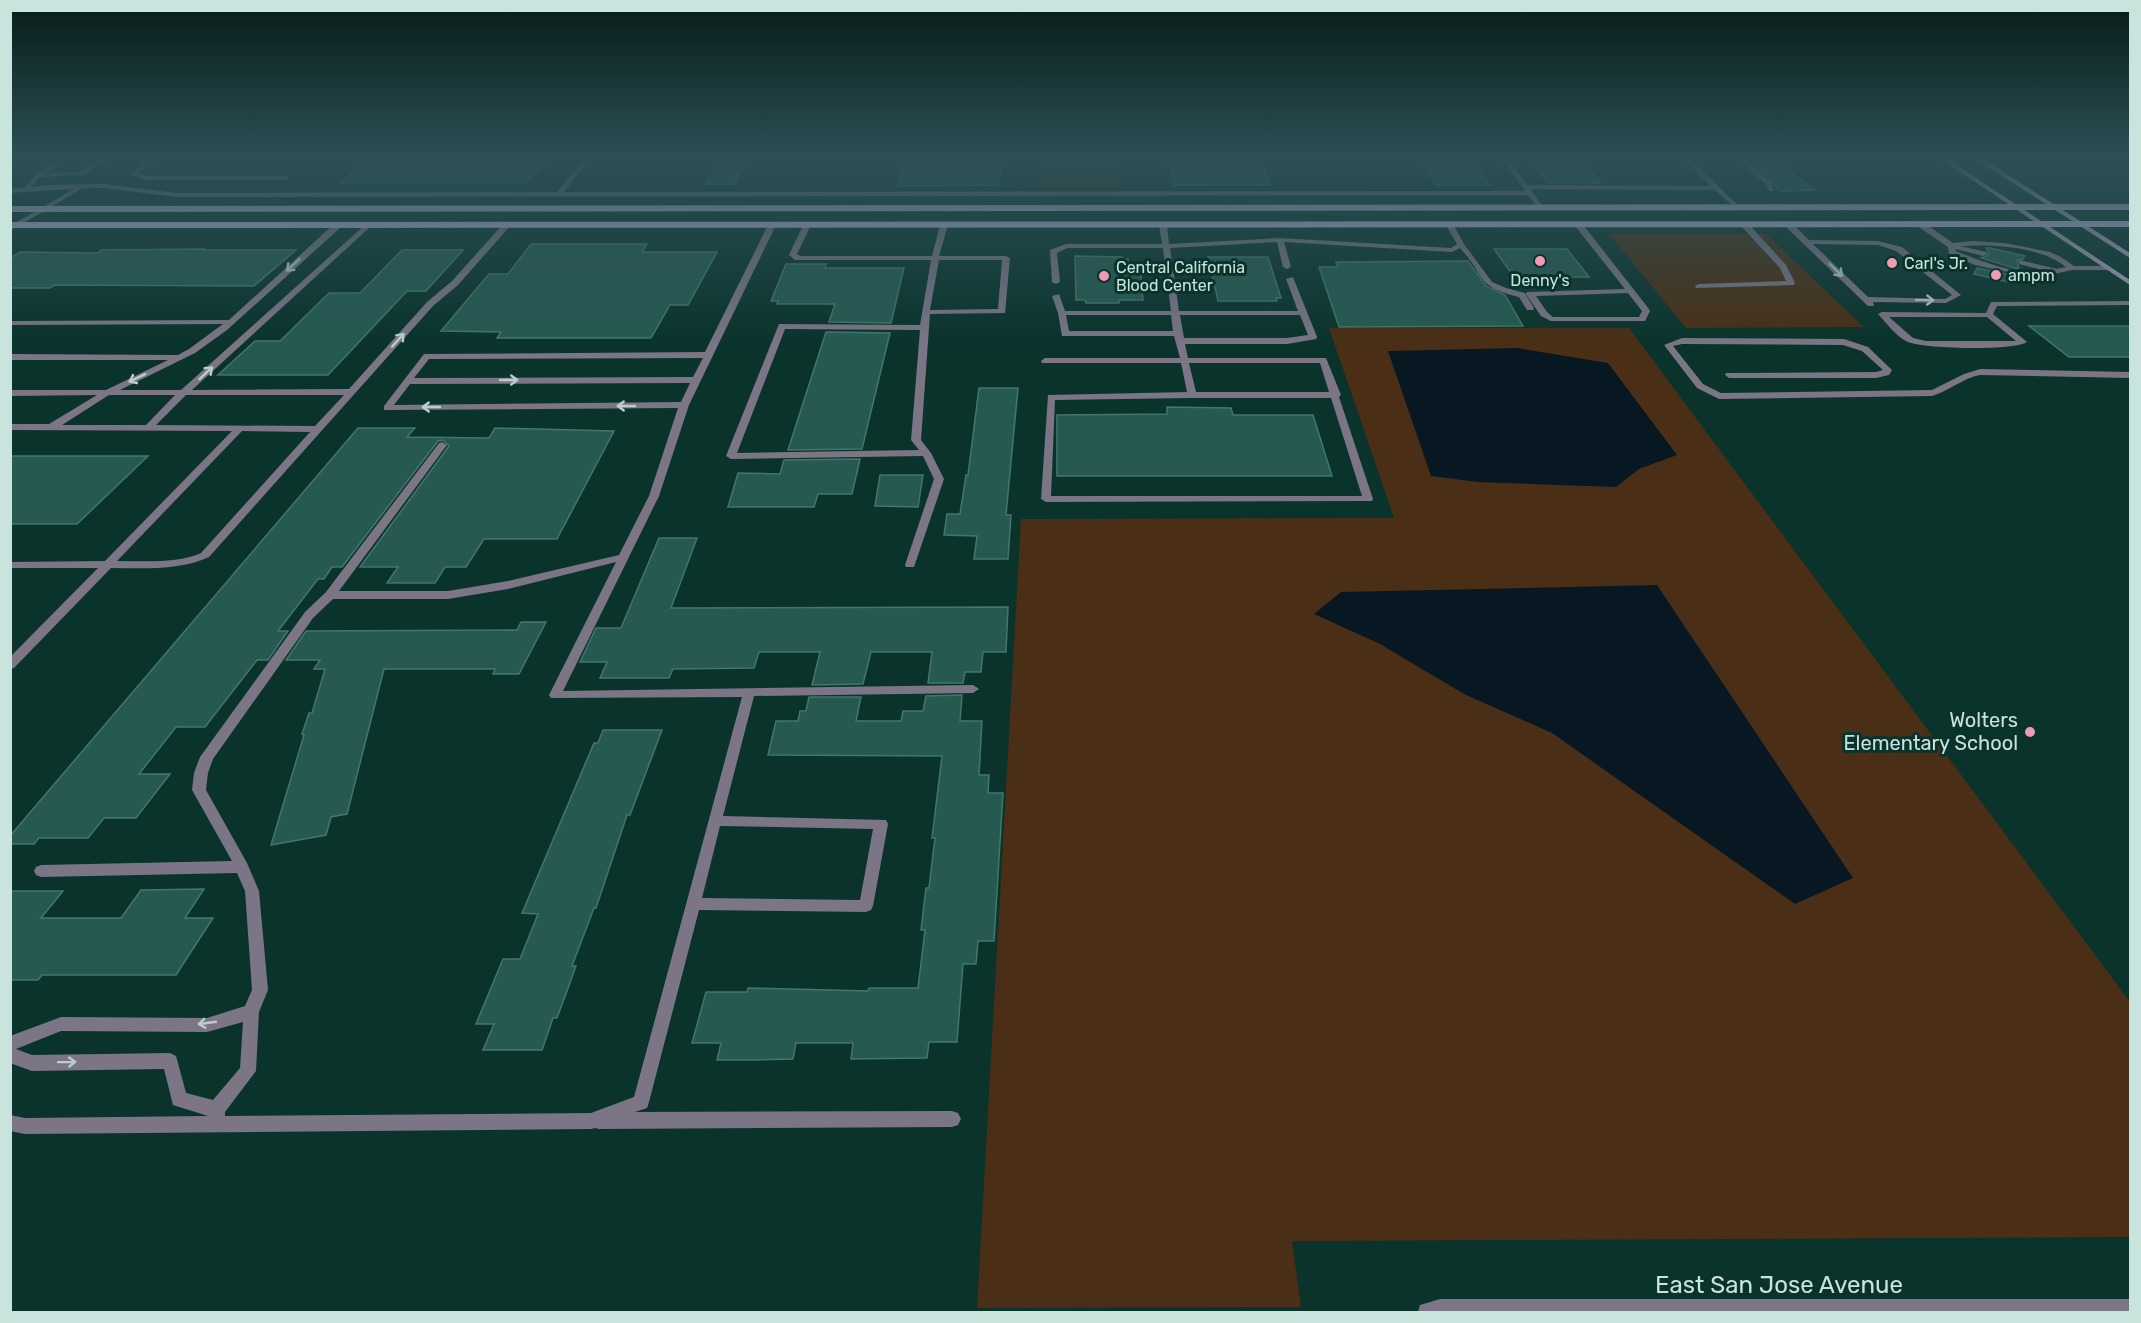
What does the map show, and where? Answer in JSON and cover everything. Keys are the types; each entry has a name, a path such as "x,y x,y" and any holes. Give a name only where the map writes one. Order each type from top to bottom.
{"main road":[{"path":"944,225 971,222"},
{"path":"1163,225 1169,222"},
{"path":"2039,222 2130,283"},
{"path":"2077,222 2130,256"},
{"path":"13,226 2130,224"}],"street":[{"path":"1449,224 1461,245 1471,254 1487,282 1522,295 1534,315 1546,316"},
{"path":"1699,286 1791,283 1783,267 1744,224"},
{"path":"1788,224 1882,315 1910,340 1926,344 2010,345 2023,342 1989,315 1882,315"},
{"path":"1920,224 1952,246 1983,254"},
{"path":"149,427 162,412 366,225"},
{"path":"10,565 182,562 192,561 205,555 430,304 455,283 507,225"},
{"path":"772,225 684,405 654,496 555,695 973,689"},
{"path":"807,225 793,255 798,258 1006,258 1002,311 926,312"},
{"path":"909,565 939,479 926,453 916,440 926,312 934,257 944,225"},
{"path":"1163,225 1175,315 1192,395"},
{"path":"1578,225 1631,291 1646,311 1642,319 1551,319 1546,316 1530,294 1631,291"},
{"path":"53,426 107,393 180,357 230,322 337,226"},
{"path":"1056,282 1053,252 1066,246 1166,246 1281,240 1351,243 1424,250 1452,250 1461,245"},
{"path":"1281,240 1287,267"},
{"path":"1806,242 1878,243 1899,249 1957,295 1946,301 1866,299"},
{"path":"1952,246 1961,242 2014,247 2051,255 2072,268"},
{"path":"1952,246 1952,252 1978,263 2037,276 2072,268 2108,268"},
{"path":"2022,262 2056,271"},
{"path":"1056,296 1062,313 1065,334 1287,341 1313,337 1290,279"},
{"path":"1989,315 1994,304 2130,303"},
{"path":"1062,313 1175,315 1303,313"},
{"path":"10,323 230,322"},
{"path":"924,328 782,326 731,456 926,453"},
{"path":"1729,375 1876,375 1886,373 1888,370 1865,349 1844,342 1682,341 1668,345 1700,386 1719,396 1932,393 1940,392 1965,375 1987,372 2130,375"},
{"path":"684,405 387,408 427,356 709,355"},
{"path":"10,357 180,357"},
{"path":"1045,361 1323,360 1336,395 1368,500 1047,499 1051,397 1336,395"},
{"path":"408,381 697,380"},
{"path":"10,393 351,392"},
{"path":"10,427 318,429"},
{"path":"10,665 111,564 240,428"},
{"path":"217,1117 248,1071 251,1012 260,990 252,891 242,867 199,790 201,774 207,757 309,615 330,595 442,445"},
{"path":"330,595 448,595 508,585 623,557"},
{"path":"591,1121 641,1102 749,692"},
{"path":"693,904 866,906 881,824 715,821"},
{"path":"41,871 242,867"},
{"path":"10,1044 61,1024 207,1025 251,1012"},
{"path":"10,1054 32,1063 170,1061 179,1099 217,1117"},
{"path":"10,1123 25,1126 217,1117 591,1121 952,1119"},
{"name":"East San Jose Avenue","path":"1427,1312 1440,1309 1934,1312 2130,1309"}],"shaded area":[{"path":"1609,234 1766,234 1864,327 1686,328"},
{"path":"1329,328 1629,328 2130,1002 2130,1237 1292,1241 1301,1307 977,1308 1021,519 1394,518"}],"water":[{"path":"1517,348 1608,363 1677,455 1639,469 1616,487 1478,482 1431,476 1388,351"},
{"path":"1657,585 1853,878 1795,904 1552,733 1464,694 1380,644 1314,614 1341,592"}],"building":[{"path":"531,244 647,244 642,252 717,252 688,305 670,305 651,338 497,338 501,332 441,331 489,274 508,274"},
{"path":"1986,248 2025,256 2017,260 2019,269 2014,268 1981,258 1989,255"},
{"name":"Denny's","path":"1494,249 1567,249 1589,277 1514,277"},
{"path":"101,250 296,250 254,286 54,285 50,288 10,288 10,258 20,252 98,253"},
{"path":"402,250 463,250 426,291 407,291 328,375 218,375 255,341 280,341 329,293 360,293"},
{"name":"Central California Blood Center","path":"1075,256 1122,257 1122,260 1128,259 1128,263 1140,263 1143,300 1086,303 1085,300 1076,300"},
{"path":"1208,257 1268,257 1281,298 1276,298 1277,301 1218,301"},
{"path":"1468,261 1486,286 1505,295 1523,326 1339,327 1319,267 1338,267 1336,262"},
{"path":"786,264 826,264 825,268 904,268 891,323 829,322 835,304 777,304 778,301 771,301"},
{"path":"1977,268 2016,276 2012,283 1974,274"},
{"path":"2029,326 2130,326 2130,357 2069,357"},
{"path":"826,332 890,333 862,449 788,450"},
{"path":"979,388 1018,388 1006,515 1011,515 1008,559 974,559 977,536 944,535 947,514 960,514 966,475 968,475"},
{"path":"1167,407 1231,408 1233,415 1313,415 1332,476 1057,476 1057,415 1167,414"},
{"path":"358,428 415,428 407,437 489,438 495,428 614,431 557,539 484,539 466,567 445,567 435,583 387,583 398,567 360,567 449,446 443,440 438,441 342,567 332,567 324,579 318,579 278,631 288,631 268,660 257,660 205,727 176,727 139,774 170,774 136,818 104,818 88,838 39,838 34,844 10,844 10,836"},
{"path":"10,456 148,456 77,524 10,524"},
{"path":"860,459 852,494 818,494 814,507 728,507 738,473 780,474 784,460"},
{"path":"880,475 923,475 918,507 875,506"},
{"path":"659,538 697,538 671,608 1008,607 1006,652 983,652 981,672 965,672 963,683 928,683 932,652 871,652 863,684 812,685 820,652 759,652 754,668 673,669 669,678 600,678 607,662 580,662 596,628 621,628"},
{"path":"521,622 546,622 519,674 493,674 495,669 384,669 347,814 331,817 326,835 271,845 304,735 302,734 309,713 312,713 325,669 314,669 320,660 286,660 306,631 517,630"},
{"path":"962,695 960,721 982,721 979,775 989,775 988,793 1003,793 994,941 978,941 976,964 963,964 957,1042 929,1042 927,1058 851,1059 853,1043 796,1043 793,1059 755,1060 717,1060 721,1043 692,1043 706,992 747,992 748,988 868,991 869,988 918,988 925,930 921,930 926,888 929,888 935,838 932,838 942,756 768,755 776,721 798,721 800,711 806,711 809,697 861,697 856,721 901,721 903,711 923,711 926,696"},
{"path":"603,730 662,730 630,815 627,815 596,908 594,908 572,966 576,966 567,991 557,1018 553,1018 542,1050 483,1050 494,1024 476,1024 503,959 520,959 538,914 522,913 594,743 598,743"},
{"path":"204,889 185,918 213,918 176,975 42,975 38,980 10,980 10,891 63,891 41,918 121,918 141,890"}],"place":[{"name":"Denny's","path":"1540,261"},
{"name":"Carl's Jr.","path":"1892,263"},
{"name":"ampm","path":"1996,275"},
{"name":"Central California Blood Center","path":"1104,276"},
{"name":"Wolters Elementary School","path":"2030,732"}]}
